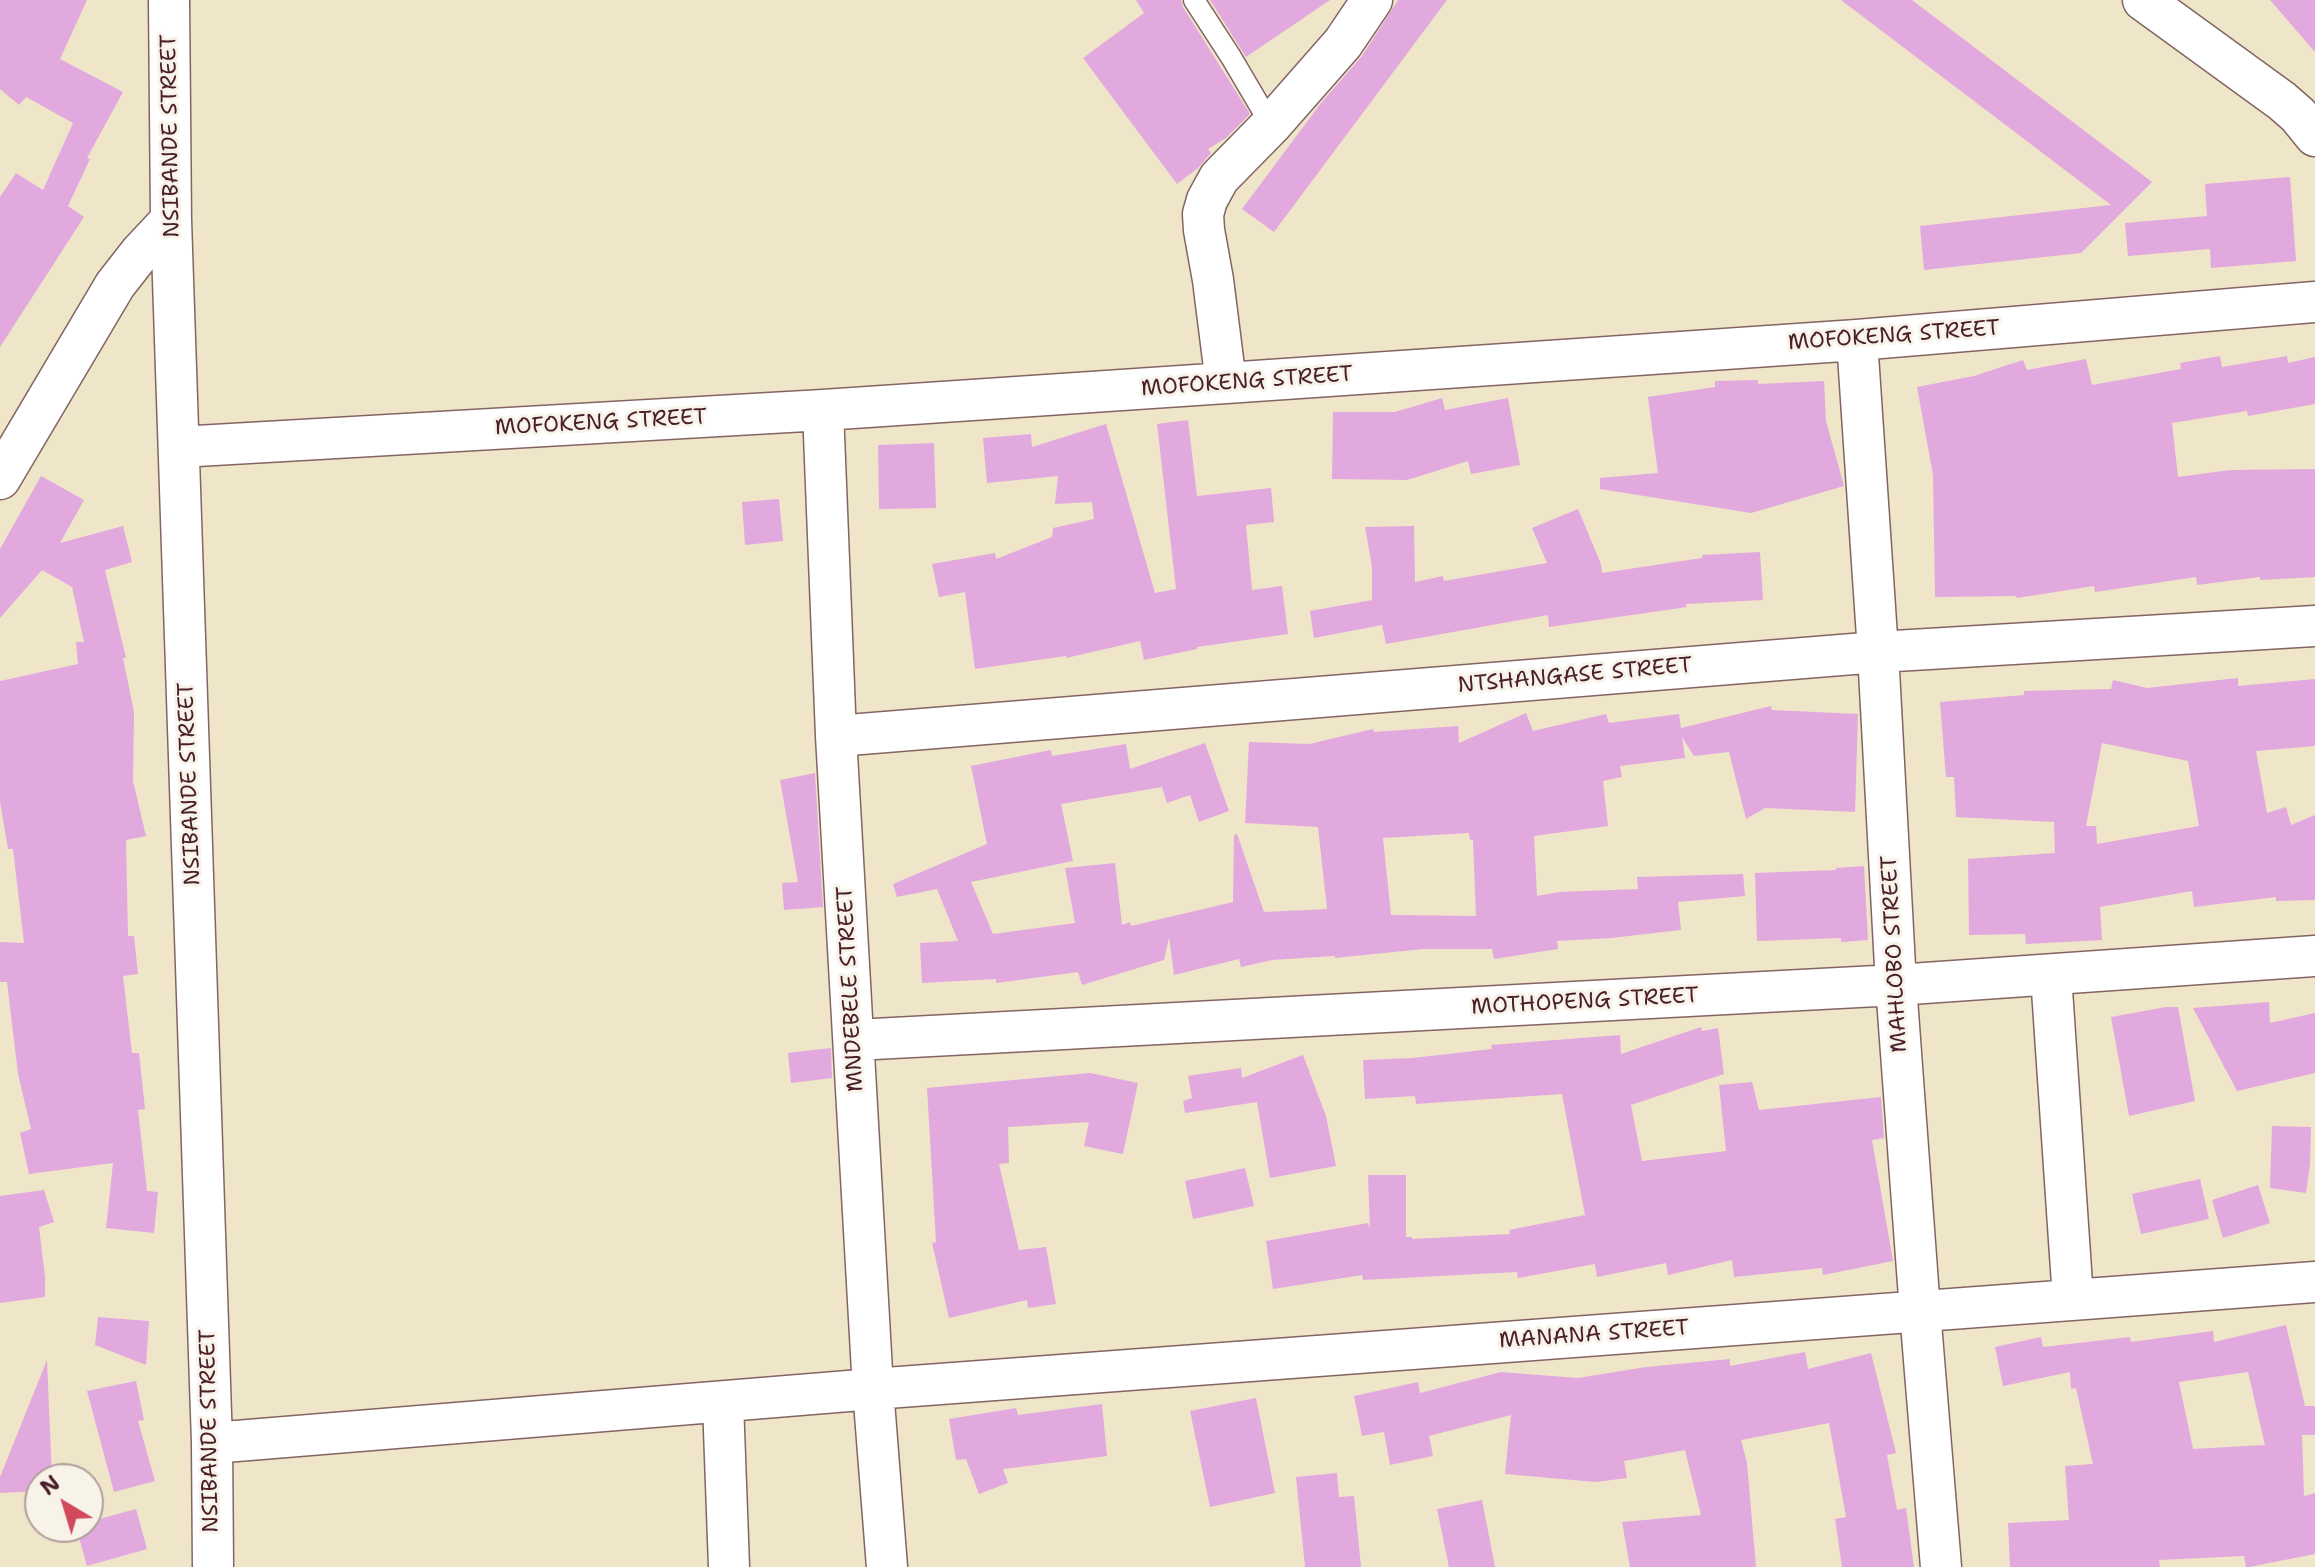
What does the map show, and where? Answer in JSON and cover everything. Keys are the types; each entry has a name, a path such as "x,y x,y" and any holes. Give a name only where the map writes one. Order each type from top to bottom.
{"street":[{"name":"NSIBANDE STREET","path":"169,0 171,220 212,1443 213,1567"},
{"path":"1226,383 1203,214 1207,200 1219,178 1271,125 1343,43 1372,0"},
{"path":"2143,0 2282,101 2315,136"},
{"path":"0,479 115,285 171,220"},
{"name":"MOFOKENG STREET","path":"179,447 1226,383 1857,340 2315,302"},
{"name":"MAHLOBO STREET","path":"1857,340 1896,985 1941,1567"},
{"name":"MNDEBELE STREET","path":"823,410 836,736 873,1389 887,1567"},
{"name":"NTSHANGASE STREET","path":"836,736 1878,652 2315,626"},
{"name":"MOTHOPENG STREET","path":"855,1040 1896,985 2315,956"},
{"path":"2051,975 2073,1299"},
{"name":"MANANA STREET","path":"212,1443 873,1389 2315,1282"},
{"path":"723,1402 729,1567"}],"lane":[{"path":"1194,0 1271,125"}],"building":[{"path":"0,0 87,0 60,59 123,92 87,158 90,159 68,206 84,217 0,347 0,197 16,173 43,190 73,123 26,97 19,105 0,89"},
{"path":"1136,0 1181,0 1250,114 1226,138 1208,149 1211,153 1198,168 1177,184 1083,58 1144,13"},
{"path":"1210,0 1330,0 1246,57"},
{"path":"1398,0 1447,0 1274,232 1242,209 1321,103 1362,56"},
{"path":"1841,0 1912,0 2152,182 2081,253 1924,270 1920,226 2111,205"},
{"path":"2270,0 2315,0 2315,52"},
{"path":"2290,177 2296,261 2211,268 2210,249 2128,256 2125,223 2207,216 2205,184"},
{"path":"2220,356 2222,367 2287,356 2288,363 2315,357 2315,404 2248,416 2247,411 2172,423 2178,477 2230,470 2315,469 2315,577 2260,580 2260,577 2197,585 2196,577 2095,592 2094,586 2017,598 1935,597 1933,475 1917,387 1974,376 2023,360 2027,370 2086,359 2092,385 2181,369 2180,363"},
{"path":"1758,380 1758,384 1824,381 1826,421 1844,486 1751,513 1600,489 1600,478 1658,473 1648,397 1715,387 1715,381"},
{"path":"1442,398 1445,410 1508,398 1520,465 1471,474 1468,461 1407,480 1332,479 1333,412 1395,412"},
{"path":"1188,420 1197,496 1271,488 1274,522 1246,525 1252,590 1282,586 1288,634 1197,647 1144,660 1140,641 1066,658 975,669 965,592 939,597 932,564 995,553 996,559 1052,537 1053,528 1094,519 1092,502 1055,504 1058,476 987,483 983,438 1031,434 1032,447 1106,424 1155,593 1176,589 1157,424"},
{"path":"934,443 936,508 879,509 878,445"},
{"path":"41,476 84,500 60,543 123,526 132,562 105,570 126,658 123,658 134,712 133,781 146,836 126,840 128,936 134,936 138,974 123,976 132,1053 139,1053 145,1109 138,1110 147,1191 158,1192 154,1233 106,1228 113,1163 29,1174 20,1133 31,1129 18,1074 7,982 0,982 0,942 24,943 13,849 8,849 0,802 0,681 78,664 76,642 84,642 72,587 42,570 0,618 0,549"},
{"path":"779,499 783,541 745,545 742,502"},
{"path":"1578,509 1602,573 1702,558 1702,555 1760,552 1763,600 1686,604 1687,607 1549,627 1548,615 1386,644 1382,625 1314,638 1310,611 1372,600 1372,567 1365,527 1414,526 1415,582 1443,576 1444,581 1547,563 1532,528"},
{"path":"2238,678 2238,686 2315,679 2315,746 2256,751 2267,813 2286,807 2291,825 2315,815 2315,900 2276,901 2276,897 2194,907 2192,891 2100,907 2102,940 2026,944 2025,934 1969,935 1968,859 2055,853 2054,822 1956,817 1954,777 1946,777 1940,702 2024,695 2024,691 2111,689 2113,680 2147,688","holes":["2102,743 2188,761 2199,826 2097,844 2096,826 2086,826"]},
{"path":"1771,706 1772,710 1858,714 1855,812 1765,808 1746,819 1729,752 1694,756 1682,737 1685,758 1620,766 1622,777 1603,781 1608,826 1534,836 1537,896 1559,892 1638,889 1637,877 1743,874 1745,896 1678,902 1681,930 1557,941 1558,949 1494,959 1492,949 1423,949 1335,958 1272,960 1241,967 1239,959 1174,975 1169,937 1164,960 1082,985 1078,972 996,983 996,979 922,983 920,943 958,941 937,889 897,897 893,884 987,844 971,766 1051,750 1052,756 1126,744 1130,769 1205,743 1229,811 1199,822 1190,795 1167,803 1162,787 1061,804 1073,861 971,882 993,934 1075,923 1065,868 1115,863 1122,925 1130,922 1131,926 1233,902 1234,835 1237,834 1264,912 1327,909 1318,827 1245,823 1249,742 1309,744 1373,729 1374,732 1458,726 1459,743 1526,713 1533,731 1606,714 1609,723 1679,714 1681,728","holes":["1469,833 1470,840 1473,840 1476,916 1391,915 1383,838"]},
{"path":"815,773 823,907 784,910 782,883 798,882 780,780"},
{"path":"1864,866 1868,940 1757,941 1755,873"},
{"path":"2269,1002 2270,1023 2315,1013 2315,1073 2237,1091 2193,1008"},
{"path":"2178,1007 2195,1101 2129,1116 2111,1017"},
{"path":"1701,1027 1702,1031 1718,1028 1724,1074 1631,1105 1642,1161 1726,1151 1719,1085 1752,1082 1759,1110 1881,1097 1884,1138 1872,1140 1893,1261 1823,1275 1822,1268 1734,1277 1732,1260 1668,1275 1666,1263 1597,1277 1595,1264 1518,1278 1517,1272 1363,1280 1362,1275 1273,1289 1266,1241 1368,1223 1370,1229 1368,1175 1406,1175 1406,1237 1412,1239 1510,1234 1509,1230 1585,1215 1562,1094 1416,1104 1415,1096 1365,1099 1363,1060 1412,1058 1492,1049 1491,1045 1620,1035 1621,1054"},
{"path":"831,1048 832,1078 791,1083 788,1053"},
{"path":"1303,1055 1326,1116 1336,1166 1270,1178 1257,1102 1185,1113 1183,1101 1192,1098 1188,1076 1241,1068 1242,1078"},
{"path":"1090,1073 1138,1083 1123,1154 1084,1146 1089,1122 1008,1127 1009,1163 999,1164 1019,1250 1046,1247 1056,1304 1028,1308 1027,1300 949,1318 932,1243 936,1242 927,1088"},
{"path":"2272,1126 2311,1127 2306,1193 2270,1188"},
{"path":"1245,1168 1254,1206 1193,1219 1185,1181"},
{"path":"2200,1179 2209,1219 2141,1234 2132,1194"},
{"path":"2258,1185 2270,1223 2223,1238 2212,1200"},
{"path":"44,1190 54,1222 39,1227 45,1297 0,1303 0,1196"},
{"path":"98,1317 149,1321 146,1365 95,1345"},
{"path":"2286,1325 2305,1406 2315,1406 2315,1435 2302,1435 2304,1496 2315,1493 2315,1554 2249,1567 2246,1567 2244,1556 2159,1560 2160,1567 2010,1567 2008,1523 2069,1520 2065,1466 2093,1464 2076,1388 2071,1389 2070,1372 2003,1386 1995,1347 2041,1337 2043,1347 2130,1337 2131,1342 2213,1331 2214,1342","holes":["2248,1372 2265,1445 2193,1449 2179,1382"]},
{"path":"1805,1352 1808,1369 1871,1353 1896,1453 1887,1455 1897,1510 1906,1508 1914,1567 1842,1567 1835,1519 1846,1517 1829,1423 1741,1440 1747,1463 1756,1567 1630,1567 1622,1522 1701,1515 1685,1450 1624,1461 1627,1478 1596,1482 1505,1474 1511,1415 1429,1436 1433,1456 1390,1465 1384,1432 1362,1436 1354,1396 1418,1382 1420,1393 1501,1372 1578,1378 1646,1367 1730,1359 1730,1366"},
{"path":"47,1360 51,1463 24,1463 24,1492 0,1493 0,1477"},
{"path":"136,1381 144,1420 138,1421 155,1481 114,1492 87,1391"},
{"path":"1256,1398 1275,1493 1210,1507 1190,1411"},
{"path":"1102,1404 1107,1456 1003,1469 1008,1483 979,1494 966,1459 956,1460 949,1419 1016,1408 1018,1415"},
{"path":"1337,1473 1339,1497 1354,1496 1361,1567 1305,1567 1296,1477"},
{"path":"1482,1500 1495,1567 1449,1567 1437,1509"},
{"path":"136,1509 147,1549 87,1566 81,1543 104,1543 104,1518"}]}
